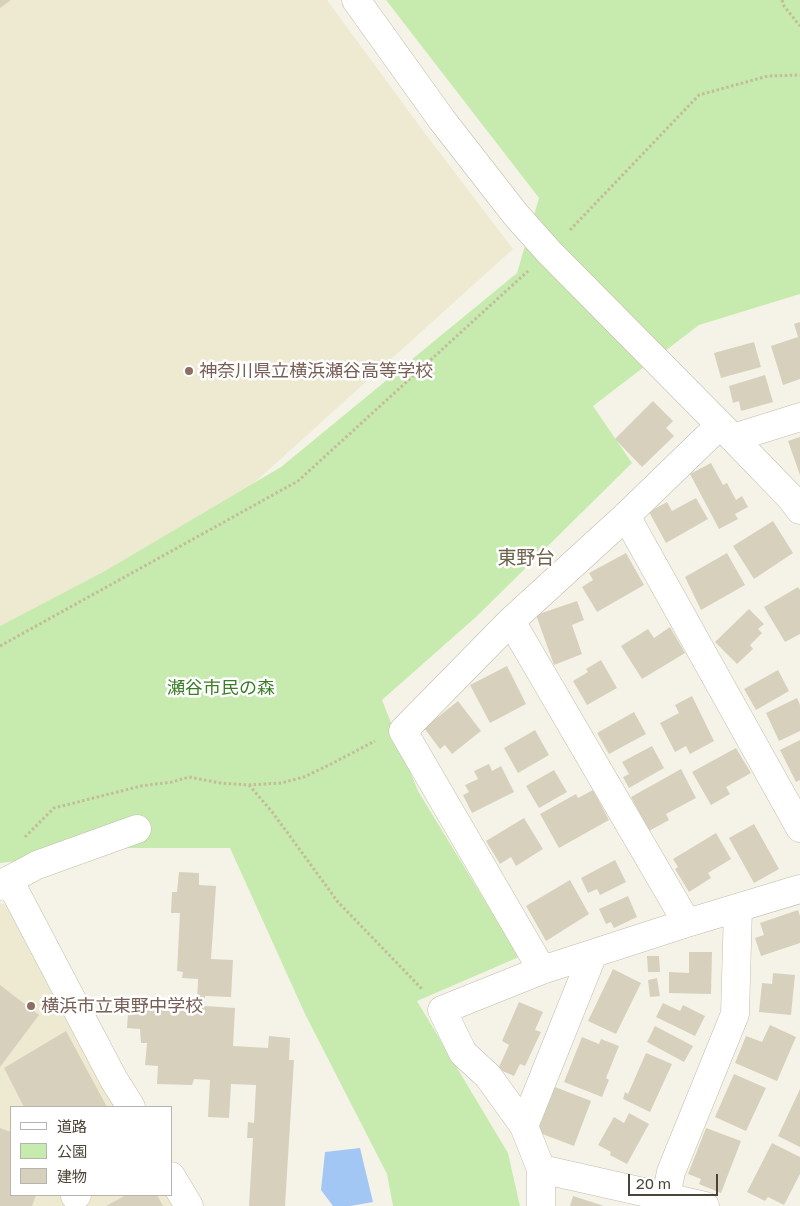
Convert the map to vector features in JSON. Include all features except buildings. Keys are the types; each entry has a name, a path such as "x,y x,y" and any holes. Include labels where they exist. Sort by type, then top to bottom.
{"street":[{"path":"356,0 442,120 516,215 549,252 726,431 791,498 800,510"},
{"path":"542,970 403,731 511,621 626,516 726,431 800,417"},
{"path":"626,516 800,828"},
{"path":"511,621 687,923"},
{"path":"129,1106 4,883 37,865 137,829"},
{"path":"541,1206 540,1169 524,1126 488,1076 463,1053 442,1010 542,970 800,889"},
{"path":"665,1201 671,1172 735,1014 738,908"},
{"path":"524,1126 593,954"},
{"path":"540,1169 665,1201 705,1206"},
{"path":"172,1178 189,1206"}],"path":[{"path":"782,0 784,6 800,26"},
{"path":"0,646 298,481 549,252 699,95 768,76 800,76"},
{"path":"24,838 54,808 140,786 172,782 189,777 220,783 249,785 281,783 304,777 370,742 403,731"},
{"path":"249,785 273,813 338,902 442,1010"}],"shaded area":[{"name":"神奈川県立横浜瀬谷高等学校","path":"0,0 327,0 513,249 243,493 0,632"},
{"name":"横浜市立東野中学校","path":"0,903 7,905 117,1106 10,1106 10,1196 167,1196 172,1206 0,1206"}],"green space":[{"name":"瀬谷市民の森","path":"386,0 800,0 800,294 699,325 593,406 632,463 476,617 382,700 418,791 519,957 417,1001 508,1153 520,1206 393,1206 387,1174 305,1014 230,848 129,848 0,863 0,626 105,571 281,467 517,273 539,198"}],"water":[{"path":"360,1148 373,1202 350,1206 333,1206 321,1190 325,1152"}],"place":[{"name":"神奈川県立横浜瀬谷高等学校","path":"189,371"},
{"name":"横浜市立東野中学校","path":"31,1006"}],"district":[{"name":"東野台","path":"526,558"}]}
